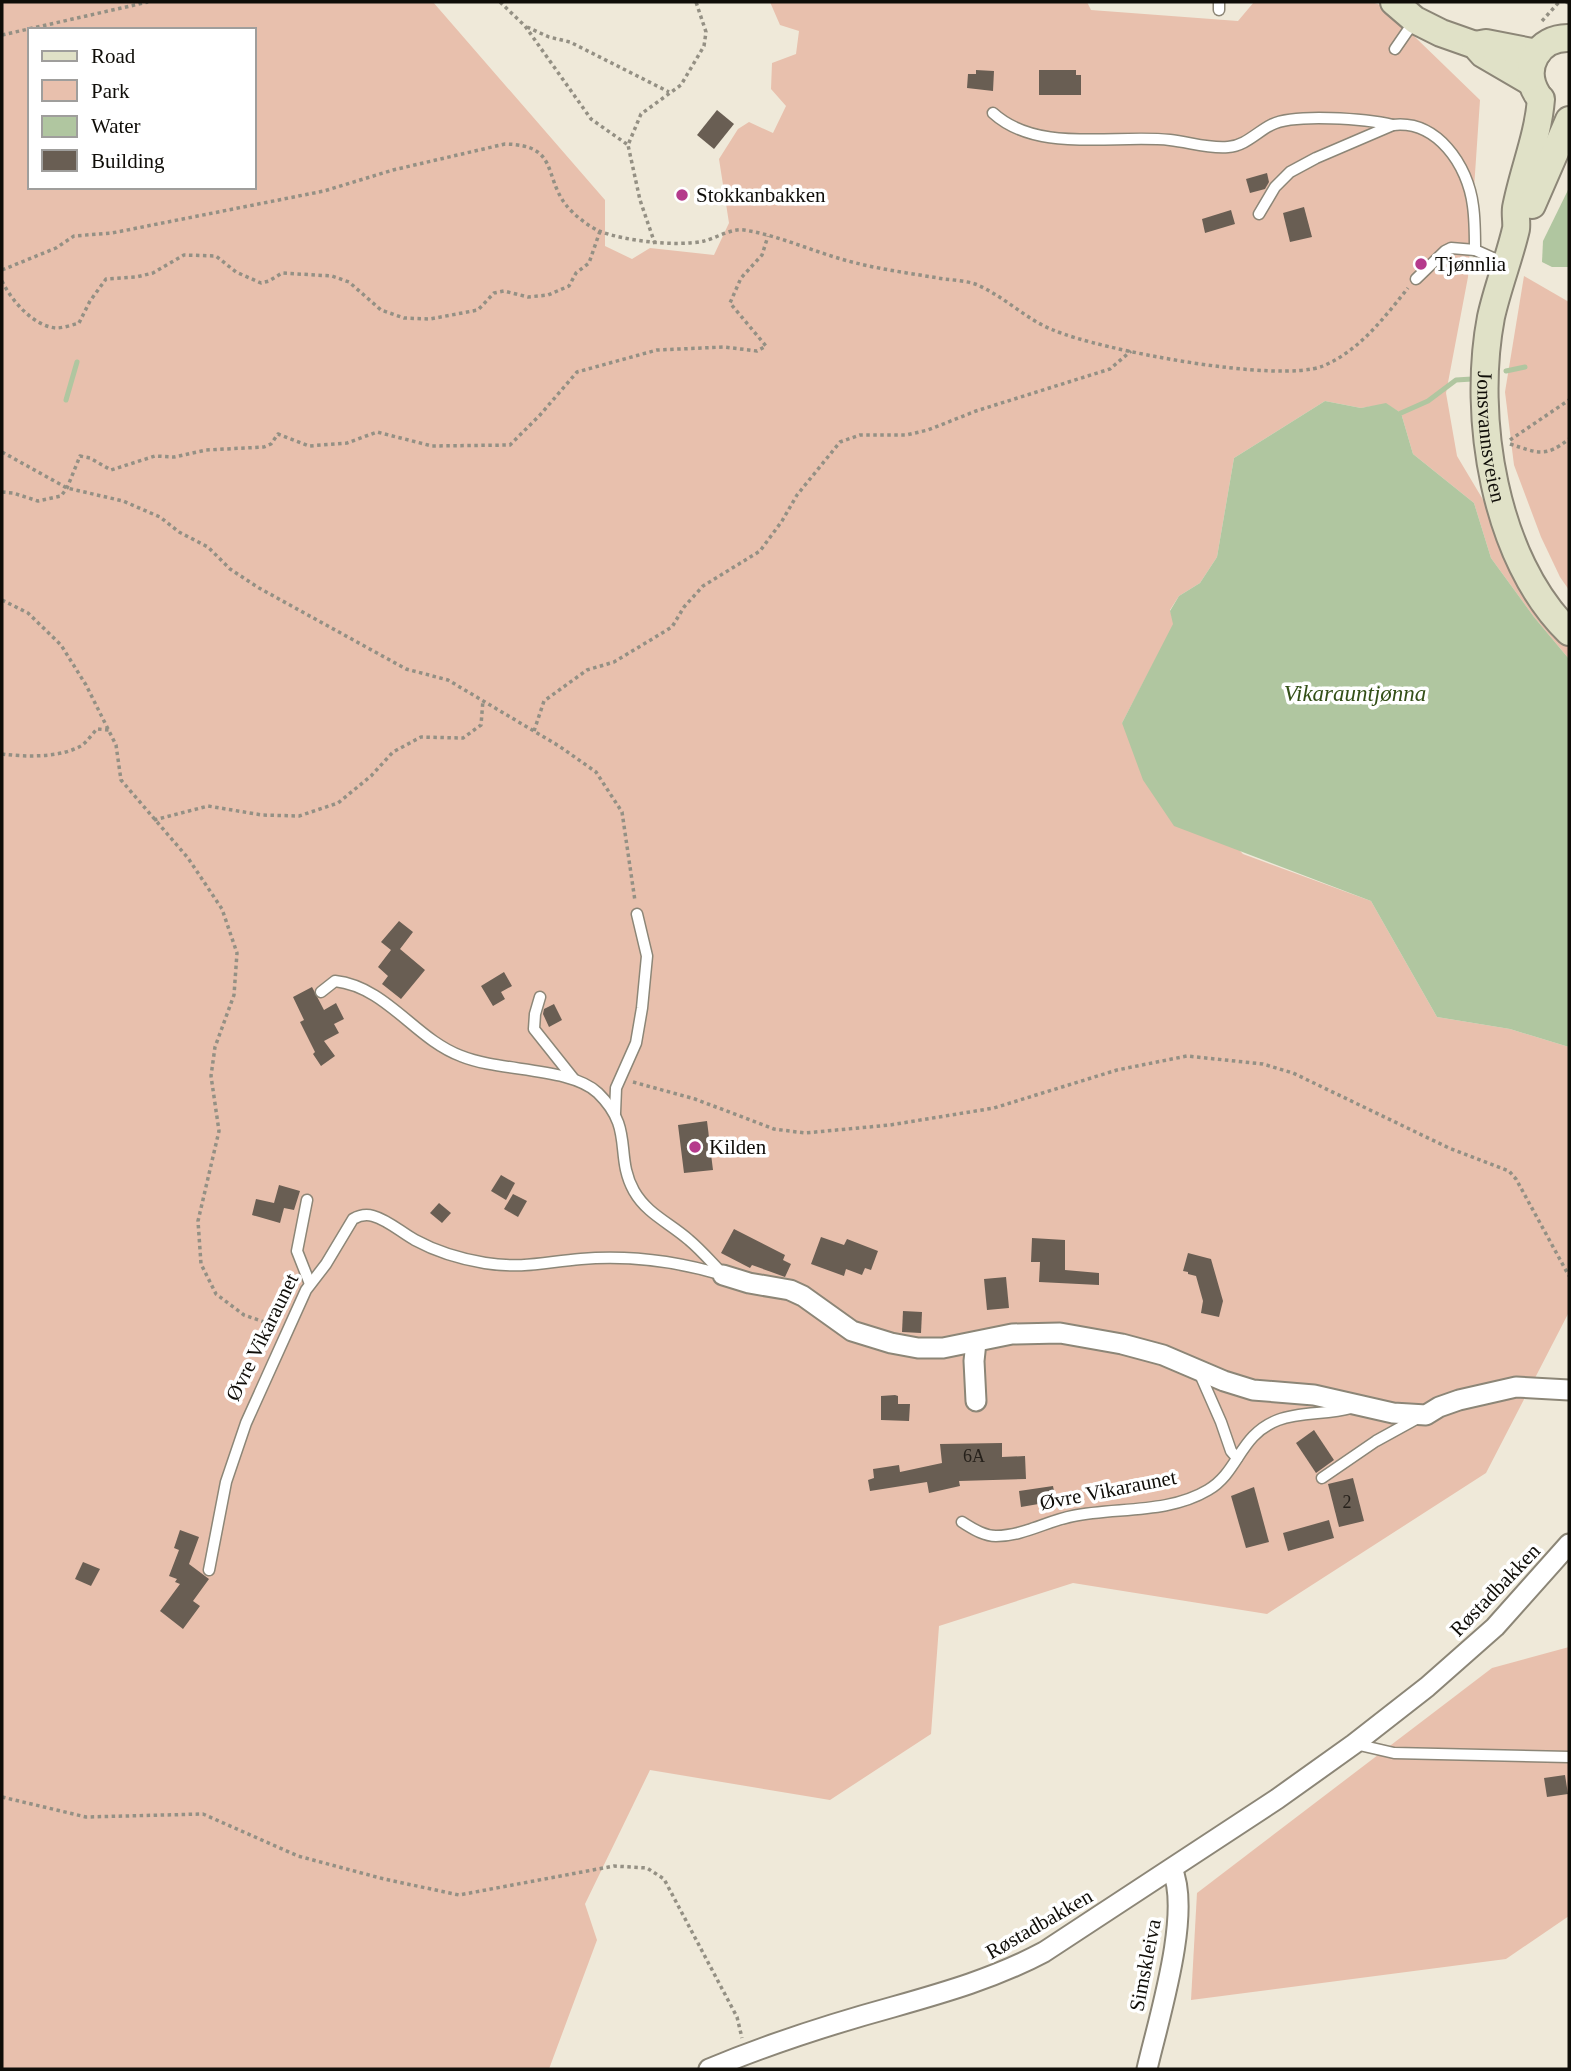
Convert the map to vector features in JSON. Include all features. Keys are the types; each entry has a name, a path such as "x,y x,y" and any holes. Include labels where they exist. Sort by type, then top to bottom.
{"main road":[{"path":"1394,2 1415,20 1475,45 1483,54 1536,91 1550,105 1569,109"},
{"path":"1475,45 1553,44 1569,17"},
{"name":"Jonsvannsveien","path":"1553,44 1530,72 1536,91 1539,125 1516,210 1517,226 1504,263 1491,320 1485,405 1489,455 1498,502 1516,549 1542,597 1569,632"},
{"name":"Jonsvannsveien","path":"1517,226 1528,214 1569,120"}],"street":[{"name":"Øvre Vikaraunet","path":"723,1275 749,1283 790,1290 852,1331 891,1343 918,1348 943,1348 1012,1334 1060,1333 1122,1344 1163,1355 1253,1390 1314,1395 1393,1413 1426,1415 1459,1400 1516,1387 1569,1390"},
{"path":"976,1342 976,1401"},
{"name":"Røstadbakken","path":"709,2069 746,2054 893,2007 964,1988 1044,1952 1172,1869 1354,1744 1470,1650 1519,1602 1569,1544"},
{"name":"Simskleiva","path":"1147,2069 1168,1983 1178,1918 1179,1899 1172,1869"}],"lane":[{"path":"1395,49 1415,20"},
{"path":"993,113 1009,125 1044,137 1169,140 1215,147 1238,145 1282,120 1333,119 1418,126 1432,133 1449,150 1461,168 1472,197 1475,250"},
{"path":"1259,215 1275,187 1290,172 1393,125"},
{"path":"1416,279 1451,248 1475,250 1504,263"},
{"path":"615,1113 619,1079 633,1054 642,1008 647,956 637,914"},
{"path":"321,992 335,981 347,982 391,1005 441,1048 491,1066 573,1079 598,1093 615,1113 621,1129 628,1176 640,1200 663,1222 688,1238 723,1275"},
{"path":"540,997 534,1029 573,1079"},
{"path":"307,1200 297,1251 310,1283"},
{"name":"Øvre Vikaraunet","path":"209,1570 226,1482 246,1423 310,1283 326,1264 353,1219 360,1215 376,1217 415,1240 450,1256 486,1263 526,1267 578,1259 622,1257 673,1263 723,1275"},
{"path":"1198,1369 1231,1451 1237,1458"},
{"name":"Øvre Vikaraunet","path":"962,1522 992,1536 1009,1535 1071,1516 1177,1502 1199,1495 1218,1483 1246,1442 1277,1420 1358,1406"},
{"name":"Øvre Vikaraunet","path":"1322,1478 1397,1429 1426,1415"},
{"path":"1354,1744 1394,1753 1569,1757"}],"path":[{"path":"33,28 148,2"},
{"path":"500,2 525,26 591,119 628,145"},
{"path":"655,244 640,201 628,145 641,114 681,85 704,46 706,32 696,2"},
{"path":"525,26 570,43 670,93"},
{"path":"2,35 28,29"},
{"path":"2,270 56,248 74,236 112,233 324,191 393,170 505,144 519,144 538,152 547,162 565,204 600,231 655,244 701,242 741,229 855,263 975,284 1050,329 1080,340 1231,368 1283,372 1322,366 1356,346 1383,319 1416,279"},
{"path":"2,281 8,294 19,306 37,320 56,328 79,323 90,301 106,279 153,273 184,255 216,256 236,272 261,283 282,273 332,276 349,282 381,310 404,318 430,319 478,310 495,293 504,291 528,298 548,295 569,286 576,273 589,263 600,231"},
{"path":"2,492 38,501 61,496 67,488 79,456 90,458 111,470 155,456 174,457 206,450 264,447 271,444 278,434 309,446 347,443 377,432 432,446 510,445 577,372 657,350 724,347 757,351 766,346 730,303 741,278 762,255 768,236"},
{"path":"534,730 544,701 587,670 614,662 672,627 684,607 703,586 760,551 797,495 840,442 860,435 906,435 928,430 976,411 1110,369 1131,351"},
{"path":"1505,443 1569,400"},
{"path":"1504,432 1507,454"},
{"path":"1505,443 1540,453 1553,451 1569,439"},
{"path":"2,452 67,488 123,501 160,517 179,532 208,547 230,569 258,588 406,668 448,680 534,730 596,772 622,811 637,914"},
{"path":"2,600 28,613 61,645 86,685 116,745 121,780 188,858 222,909 237,953 234,995 215,1047 211,1076 219,1132 198,1221 201,1264 216,1294 244,1315 288,1330"},
{"path":"153,820 208,806 261,815 299,816 338,803 371,776 393,752 421,737 463,738 481,725 483,700"},
{"path":"2,754 17,756 58,753 83,745 97,729 109,730"},
{"path":"619,1079 695,1099 774,1129 805,1133 890,1125 994,1108 1117,1070 1187,1056 1262,1064 1293,1073 1450,1148 1509,1171 1516,1179 1569,1276"},
{"path":"2,1797 86,1818 203,1814 298,1856 384,1879 459,1895 614,1866 647,1868 664,1879 737,2017 746,2054"}],"green space":[{"path":"2,2 433,2 605,200 605,246 632,259 650,248 714,255 729,223 719,159 738,129 749,122 773,133 786,106 771,89 772,63 796,54 799,31 780,25 770,2 1087,2 1091,10 1238,21 1254,2 1372,2 1383,6 1480,100 1468,277 1446,393 1457,456 1569,644 1569,659 1491,558 1474,503 1413,454 1401,413 1386,404 1361,408 1325,401 1234,458 1217,557 1200,583 1179,596 1170,610 1174,624 1122,723 1243,854 1371,901 1437,1017 1510,1029 1569,1047 1569,1312 1486,1473 1267,1614 1073,1583 939,1626 931,1734 830,1800 650,1770 585,1904 597,1940 549,2069 2,2069"},
{"path":"1524,276 1569,302 1569,590 1541,537 1514,465 1505,392"},
{"path":"1569,1647 1569,1916 1506,1959 1191,2000 1197,1893 1492,1668"}],"water":[{"path":"1569,188 1569,267 1552,267 1542,262 1543,241"},
{"name":"Vikarauntjønna","path":"1325,401 1361,408 1386,403 1401,413 1413,454 1474,503 1491,558 1569,659 1569,1047 1510,1029 1437,1017 1371,901 1174,826 1143,780 1122,723 1173,624 1170,611 1179,596 1200,583 1217,557 1234,458"}],"building":[{"path":"976,70 994,71 993,91 967,88 968,74 976,74"},
{"path":"1039,70 1076,70 1076,75 1081,75 1081,95 1039,95"},
{"path":"717,110 734,124 714,149 697,135"},
{"path":"1267,173 1269,182 1265,189 1250,193 1246,179"},
{"path":"1304,207 1312,237 1290,242 1283,213"},
{"path":"1231,210 1235,224 1205,233 1202,219"},
{"path":"399,921 413,932 400,949 425,970 401,999 382,984 388,976 378,967 391,950 381,942"},
{"path":"504,972 512,986 501,992 505,999 493,1006 481,986"},
{"path":"312,987 324,1010 336,1003 344,1019 334,1024 339,1033 324,1041 335,1056 321,1066 300,1022 304,1020 293,997"},
{"path":"554,1004 562,1020 549,1027 543,1014 544,1009"},
{"name":"Kilden","path":"707,1121 713,1170 684,1173 678,1125"},
{"path":"501,1175 515,1183 506,1200 491,1191"},
{"path":"279,1185 300,1191 294,1210 284,1208 280,1223 252,1215 256,1199 274,1203"},
{"path":"513,1194 527,1201 518,1217 504,1209"},
{"path":"439,1203 451,1213 442,1223 430,1213"},
{"path":"734,1229 785,1255 783,1260 791,1264 785,1277 752,1265 750,1268 721,1253"},
{"path":"821,1237 844,1245 847,1239 878,1251 871,1270 865,1268 862,1275 846,1269 844,1276 811,1264"},
{"path":"1032,1238 1065,1240 1065,1270 1099,1273 1099,1285 1039,1282 1040,1262 1031,1262"},
{"path":"1188,1253 1211,1259 1223,1301 1219,1317 1201,1313 1203,1301 1196,1276 1183,1271"},
{"path":"1006,1277 1009,1308 987,1310 984,1279"},
{"path":"903,1311 922,1312 921,1333 902,1332"},
{"path":"895,1395 898,1396 898,1404 910,1404 909,1421 881,1420 881,1396"},
{"path":"1314,1430 1334,1460 1316,1473 1296,1443"},
{"path":"1002,1443 1002,1457 1025,1456 1026,1479 959,1481 960,1486 929,1493 927,1482 870,1491 868,1480 874,1478 873,1469 899,1465 900,1472 942,1463 940,1444"},
{"path":"1353,1478 1364,1521 1339,1527 1328,1484"},
{"path":"1053,1486 1056,1501 1021,1507 1019,1491"},
{"path":"1254,1487 1269,1542 1246,1548 1231,1496"},
{"path":"1329,1520 1334,1538 1288,1551 1283,1533"},
{"path":"180,1530 199,1537 189,1564 209,1579 193,1601 200,1606 183,1629 160,1611 180,1584 175,1582 177,1579 169,1576 179,1550 174,1548"},
{"path":"83,1562 100,1569 91,1586 75,1579"},
{"path":"1565,1775 1568,1794 1547,1797 1544,1778"}],"waterway":[{"path":"66,400 77,362"},
{"path":"1506,371 1525,367"},
{"path":"1401,413 1428,401 1456,380 1472,379"}],"place":[{"name":"Stokkanbakken","path":"682,195"},
{"name":"Tjønnlia","path":"1421,264"},
{"name":"Kilden","path":"695,1147"}]}
